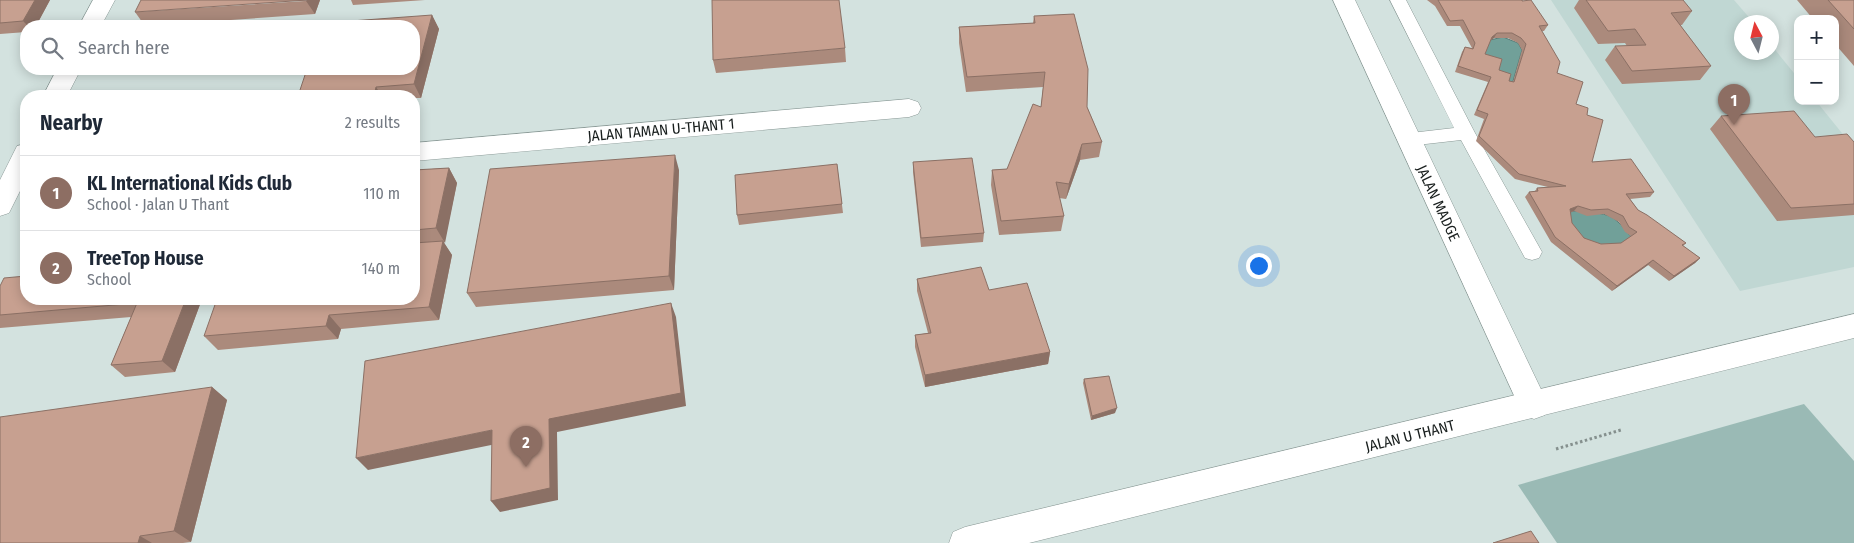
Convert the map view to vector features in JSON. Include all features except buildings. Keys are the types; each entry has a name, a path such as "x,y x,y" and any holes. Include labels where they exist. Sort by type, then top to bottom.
{"street":[{"path":"93,20 104,0"},
{"name":"JALAN MADGE","path":"1344,0 1534,406"},
{"path":"58,90 66,75"},
{"name":"JALAN TAMAN U-THANT 1","path":"420,151 909,108"},
{"path":"11,194 20,169"},
{"name":"JALAN U THANT","path":"965,543 1534,406 1854,326"}],"lane":[{"path":"1398,0 1466,133 1532,252"},
{"path":"1408,139 1466,133"}],"path":[{"path":"1556,448 1621,430"}],"shaded area":[{"path":"1551,0 1734,0 1747,15 1734,15 1734,60 1779,60 1779,55 1794,73 1794,105 1819,105 1854,148 1854,267 1740,291"},
{"path":"1503,37 1518,43 1522,50 1511,88 1482,59 1490,40"},
{"path":"1574,211 1598,213 1614,218 1632,237 1616,248 1580,243 1567,213"},
{"path":"1804,404 1854,461 1854,543 1557,543 1518,485"}],"place":[{"name":"KL International Kids Club","path":"1734,125"},
{"name":"TreeTop House","path":"526,467"}]}
